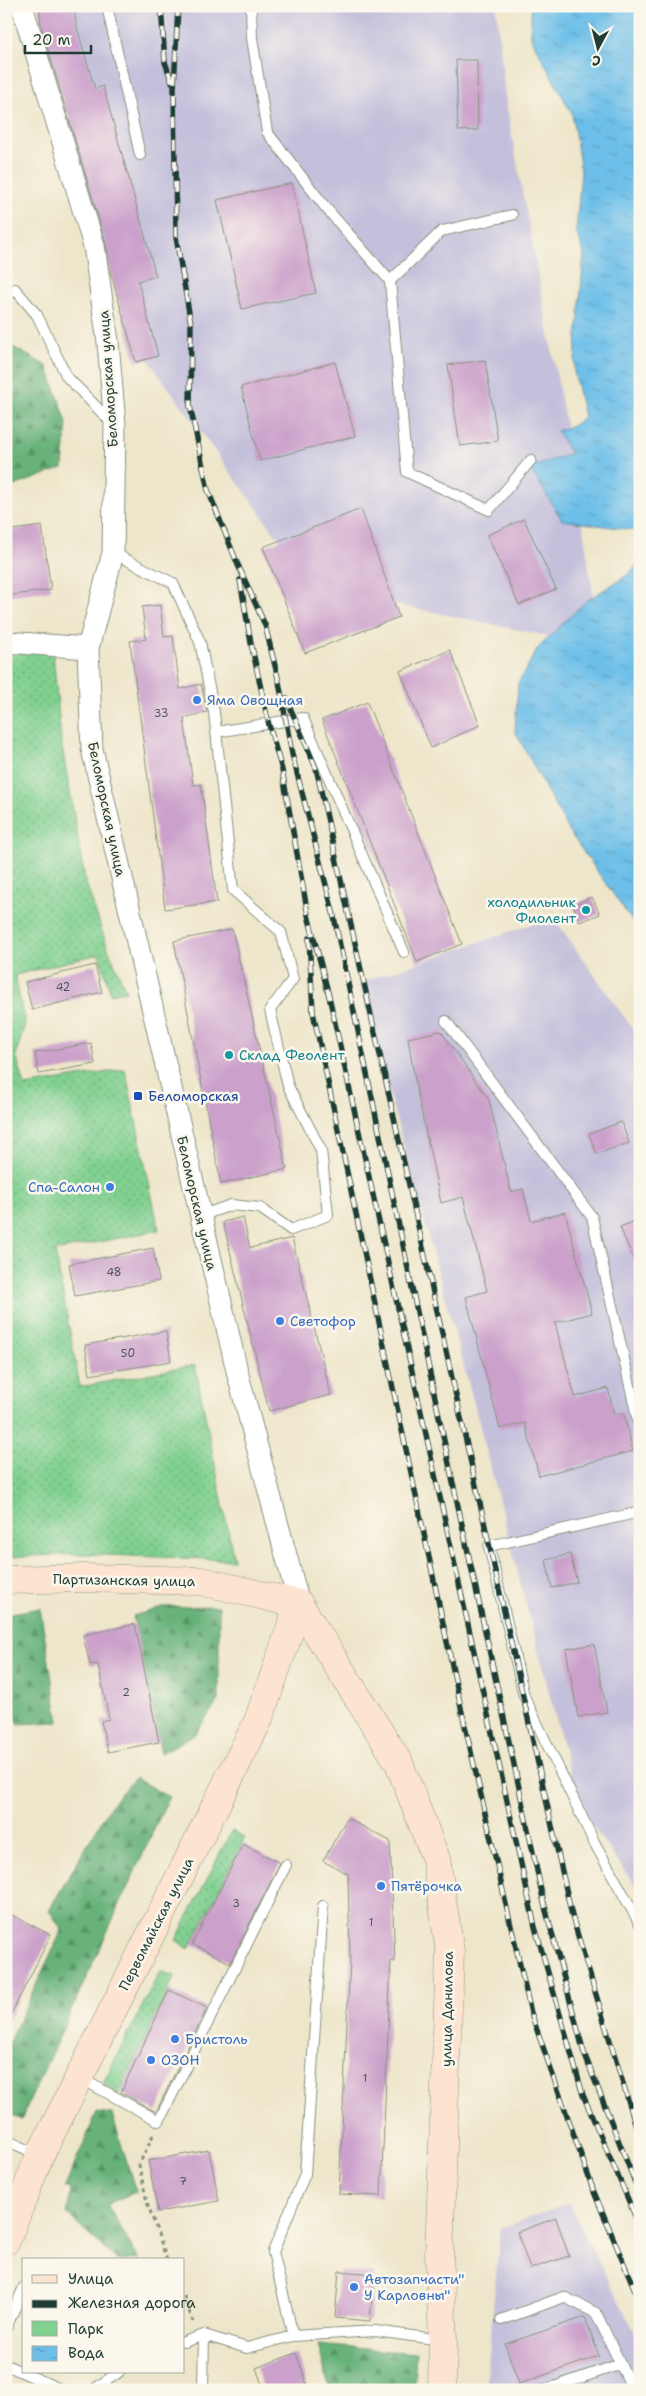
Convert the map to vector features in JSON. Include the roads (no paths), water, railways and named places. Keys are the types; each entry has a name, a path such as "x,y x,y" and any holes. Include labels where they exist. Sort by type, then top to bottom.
{"main road":[{"name":"Партизанская улица","path":"6,1580 84,1578 201,1581 299,1604"},
{"name":"Первомайская улица","path":"6,2241 40,2156 258,1722 299,1604"},
{"name":"улица Данилова","path":"299,1604 398,1763 436,1859 450,1952 439,2255 443,2340 442,2390"}],"street":[{"name":"Беломорская улица","path":"22,6 94,246 108,342 115,426 113,552 88,648 92,749 238,1376 299,1604"},
{"path":"6,642 88,648"}],"lane":[{"path":"107,6 140,155"},
{"path":"251,6 252,38 267,132 326,208 390,281 407,472 489,510 532,460"},
{"path":"390,281 442,231 512,215"},
{"path":"6,297 15,289 37,315 67,377 115,426"},
{"path":"113,552 172,584 200,642 216,732 233,890 281,932 293,979 270,1010 288,1086 321,1150 328,1215 291,1230 260,1208 231,1205 200,1216"},
{"path":"216,732 303,718 404,952"},
{"path":"446,1021 592,1217 640,1430"},
{"path":"640,1512 489,1546 524,1696 594,1842 640,1924"},
{"path":"79,2078 159,2121 286,1865"},
{"path":"293,2336 273,2252 305,2174 323,1906"},
{"path":"6,2140 40,2156"},
{"path":"6,2328 22,2292"},
{"path":"501,2320 564,2297 596,2314 633,2390"},
{"path":"185,2342 201,2336 247,2348 293,2336 376,2331 443,2340"},
{"path":"201,2336 203,2390"},
{"path":"545,2390 621,2364"},
{"path":"6,2365 22,2372"},
{"path":"26,2374 62,2390"},
{"path":"93,2390 116,2374"}],"water":[{"path":"531,6 640,6 640,531 562,520 530,468 571,453 557,431 572,426 584,417 574,372 584,253 576,231 581,172 572,114 531,38"},
{"path":"640,561 640,932 568,830 515,731 518,683 538,648 586,601 629,574"}],"railway":[{"path":"161,6 165,62 172,82"},
{"path":"178,6 174,88 176,237 191,324 190,406 208,490 238,565 265,625 279,682 292,754 333,912 453,1483 544,1903 584,2053 640,2195"},
{"path":"240,580 251,643 269,725 282,770 308,915 329,996 535,1927 583,2095 640,2227"},
{"path":"286,698 316,768 572,1916 640,2139"},
{"path":"309,938 313,1012 463,1717 531,2013 594,2192 640,2302"}],"place":[{"name":"Яма Овощная","path":"197,700"},
{"name":"холодильник Фиолент","path":"586,910"},
{"name":"Склад Феолент","path":"229,1055"},
{"name":"Беломорская","path":"138,1096"},
{"name":"Спа-Салон","path":"110,1187"},
{"name":"Светофор","path":"280,1321"},
{"name":"Пятёрочка","path":"381,1886"},
{"name":"Бристоль","path":"175,2039"},
{"name":"ОЗОН","path":"151,2060"},
{"name":"Автозапчасти\" У Карловны\"","path":"354,2287"}]}
